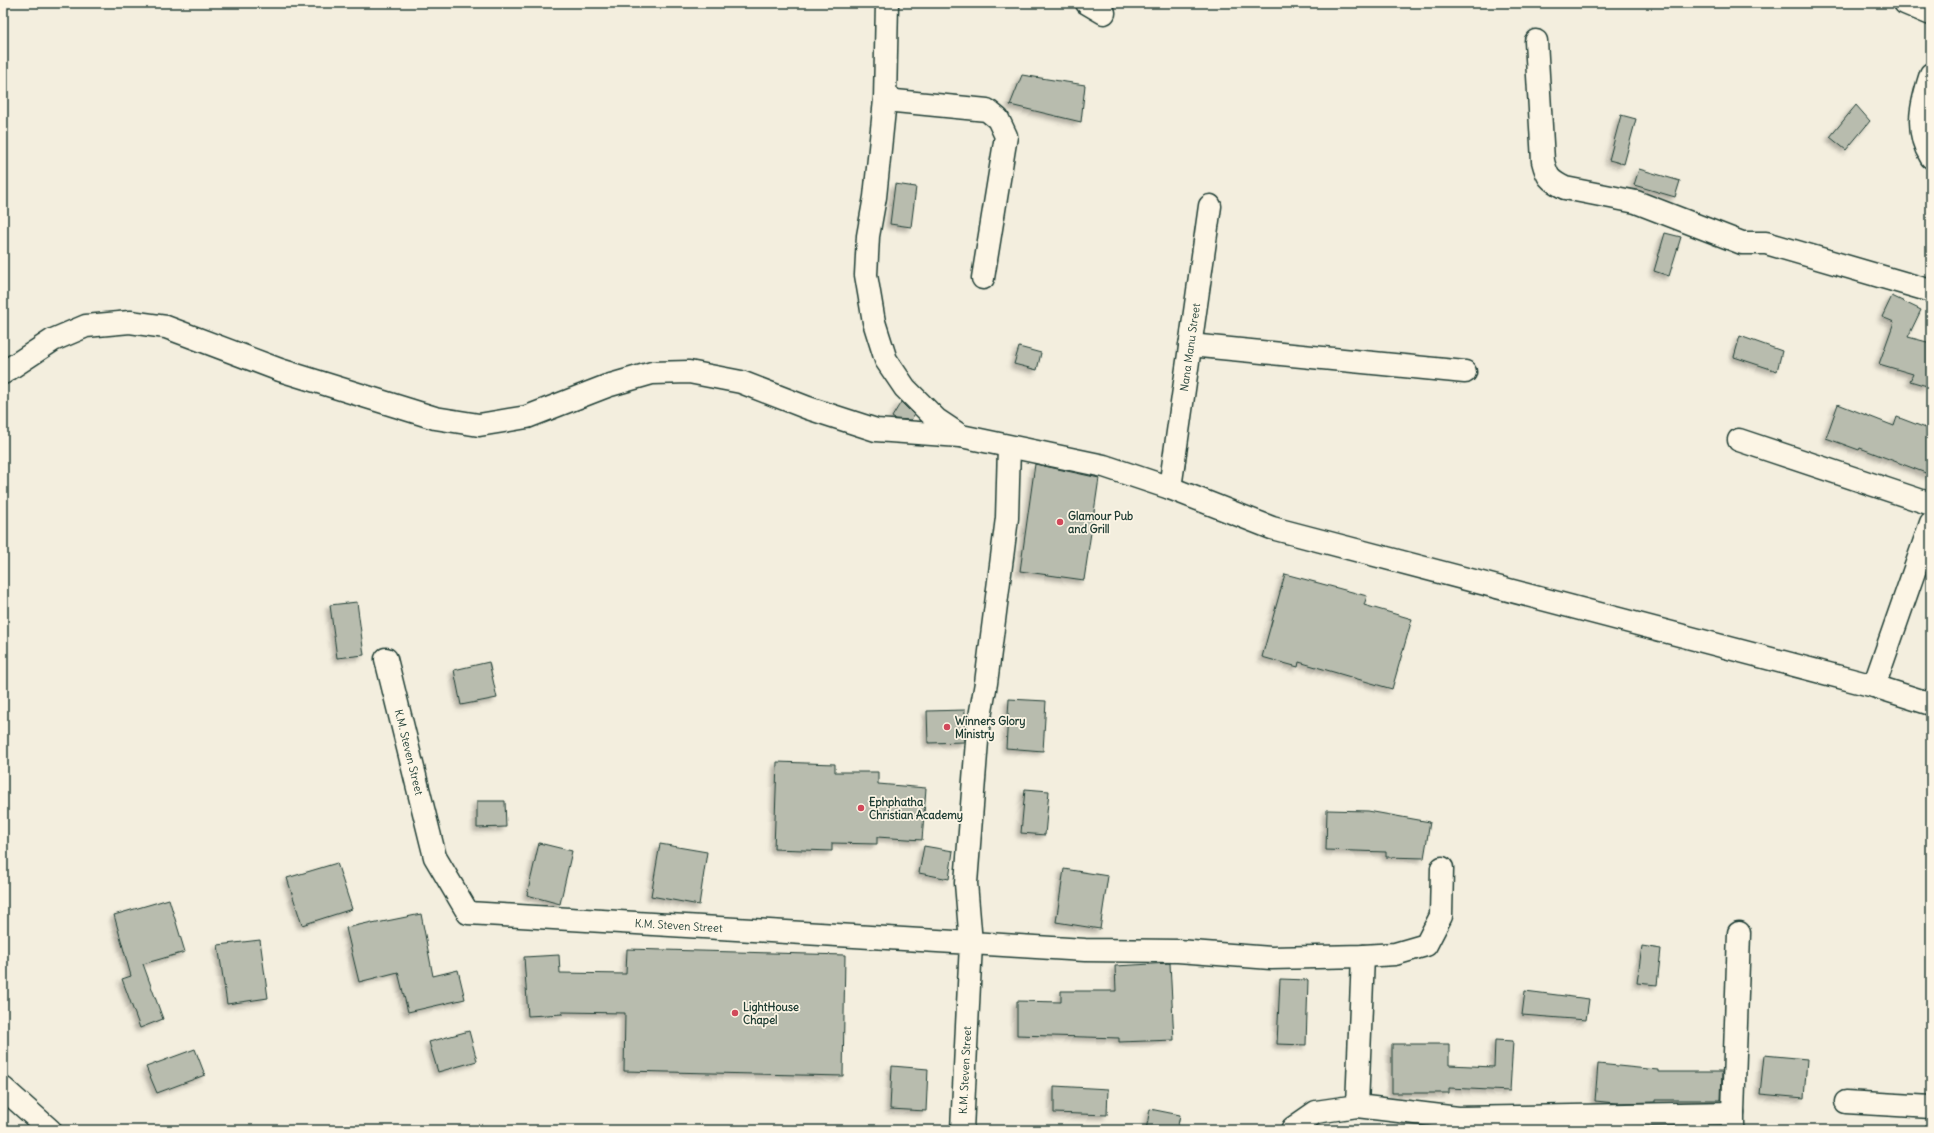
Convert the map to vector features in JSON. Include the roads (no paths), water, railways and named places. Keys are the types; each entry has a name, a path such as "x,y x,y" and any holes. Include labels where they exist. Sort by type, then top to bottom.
{"street":[{"path":"887,3 885,100 875,197 868,236 866,275 874,322 886,360 905,388 937,420 961,436"},
{"path":"1905,3 1931,14"},
{"path":"1536,41 1543,161 1550,179 1555,183 1564,188 1636,202 1742,243 1766,243 1931,291"},
{"path":"1931,74 1921,106 1925,147 1931,157"},
{"path":"885,100 987,110 998,119 1006,136 983,278"},
{"name":"Nana Manu Street","path":"1170,488 1210,206"},
{"path":"3,373 53,340 86,326 130,322 166,327 280,370 435,418 480,425 527,417 607,386 652,373 689,372 741,382 808,408 876,430 961,436 1104,466 1170,488 1272,528 1874,686 1931,704"},
{"path":"1190,345 1465,372"},
{"path":"1739,440 1931,504"},
{"path":"1009,447 1007,518 986,683 978,728 966,883 971,943 1085,950 1178,951 1271,958 1395,954 1426,945 1441,916 1442,868"},
{"path":"1874,686 1931,523"},
{"name":"K.M. Steven Street","path":"386,658 435,857 468,913 971,943 962,1130"},
{"path":"1292,1130 1316,1112 1357,1106 1458,1118 1733,1122 1739,933"},
{"path":"1357,1106 1362,956"},
{"path":"3,1088 50,1130"},
{"path":"1846,1102 1931,1107"}],"place":[{"name":"Glamour Pub and Grill","path":"1060,522"},
{"name":"Winners Glory Ministry","path":"947,727"},
{"name":"Ephphatha Christian Academy","path":"861,808"},
{"name":"LightHouse Chapel","path":"735,1013"}]}
